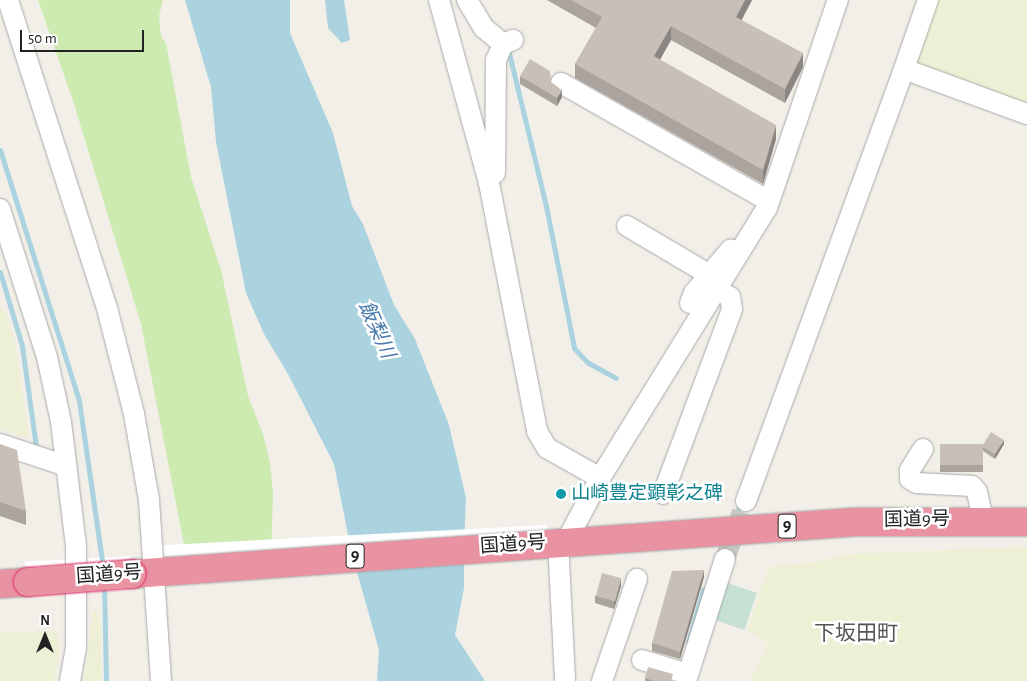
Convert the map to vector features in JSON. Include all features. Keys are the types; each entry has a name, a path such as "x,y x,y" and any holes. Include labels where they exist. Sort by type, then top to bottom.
{"highway":[{"name":"国道9号","path":"0,584 558,541 855,522 983,520 1027,522"}],"street":[{"path":"8,0 108,312 134,414 144,461 149,572 161,681"},
{"path":"439,0 489,183 537,431 547,448 600,478"},
{"path":"467,0 484,28 508,42 495,73 496,168 489,183"},
{"path":"565,681 558,541 600,478 714,282 758,222 769,201 838,0"},
{"path":"746,501 928,0"},
{"path":"904,69 1027,114"},
{"path":"561,83 769,201"},
{"path":"0,209 52,379 66,466 76,546 78,592 76,647 70,681"},
{"path":"627,226 714,282 730,297 732,309 663,494"},
{"path":"690,303 714,282"},
{"path":"0,444 66,466"},
{"path":"923,449 910,470 910,479 917,483 972,486 977,492 983,520"},
{"path":"642,660 684,675 724,559"},
{"path":"602,681 637,579"}],"green space":[{"path":"38,0 163,0 159,16 161,37 166,43 191,177 221,270 248,396 263,434 270,463 273,492 271,559 188,565 141,324 74,104"},
{"path":"934,0 1027,0 1027,105 917,66 914,60"},
{"path":"0,308 7,315 15,342 29,437 26,438 0,429"},
{"path":"1027,547 1027,681 750,681 767,646 766,642 747,631 768,569 773,566 816,562 847,554"},
{"path":"722,581 757,593 744,630 709,618"},
{"path":"93,610 98,613 101,624 101,681 84,681"},
{"path":"56,631 60,651 54,681 0,681 0,632"}],"water":[{"name":"飯梨川","path":"185,0 290,0 290,33 333,133 352,206 363,224 394,305 415,339 449,425 466,498 464,546 352,555 334,464 288,374 264,334 246,293 216,142 211,87"},
{"path":"325,0 344,0 350,40 342,43 328,28"},
{"path":"464,551 464,588 455,635 485,681 377,681 379,650 353,558"}],"pier":[{"path":"547,525 549,558 164,578 163,545"},
{"path":"131,556 133,590 27,596 25,562"}],"building":[{"path":"571,0 745,0 736,17 803,53 785,89 671,26 654,56 776,125 763,170 575,64 602,17"},
{"path":"530,59 550,71 551,82 562,90 557,98 520,76"},
{"path":"991,432 1004,440 995,454 982,446"},
{"path":"0,444 17,450 26,511 0,502"},
{"path":"940,444 983,444 983,465 940,465"},
{"path":"704,570 680,652 652,643 672,571"},
{"path":"602,573 621,578 615,601 596,596"},
{"path":"648,667 673,674 671,681 654,681 645,678"}],"waterway":[{"path":"509,53 546,206 574,348 587,362 616,378"},
{"path":"0,150 79,401 103,568"},
{"path":"0,272 22,346 36,447"},
{"path":"733,522 741,502"},
{"path":"104,584 106,681"},
{"path":"688,642 703,590 709,585"}],"tunnel":[{"path":"725,559 746,501"}],"place":[{"name":"山崎豊定顕彰之碑","path":"561,494"}],"district":[{"name":"下坂田町","path":"856,634"}]}
